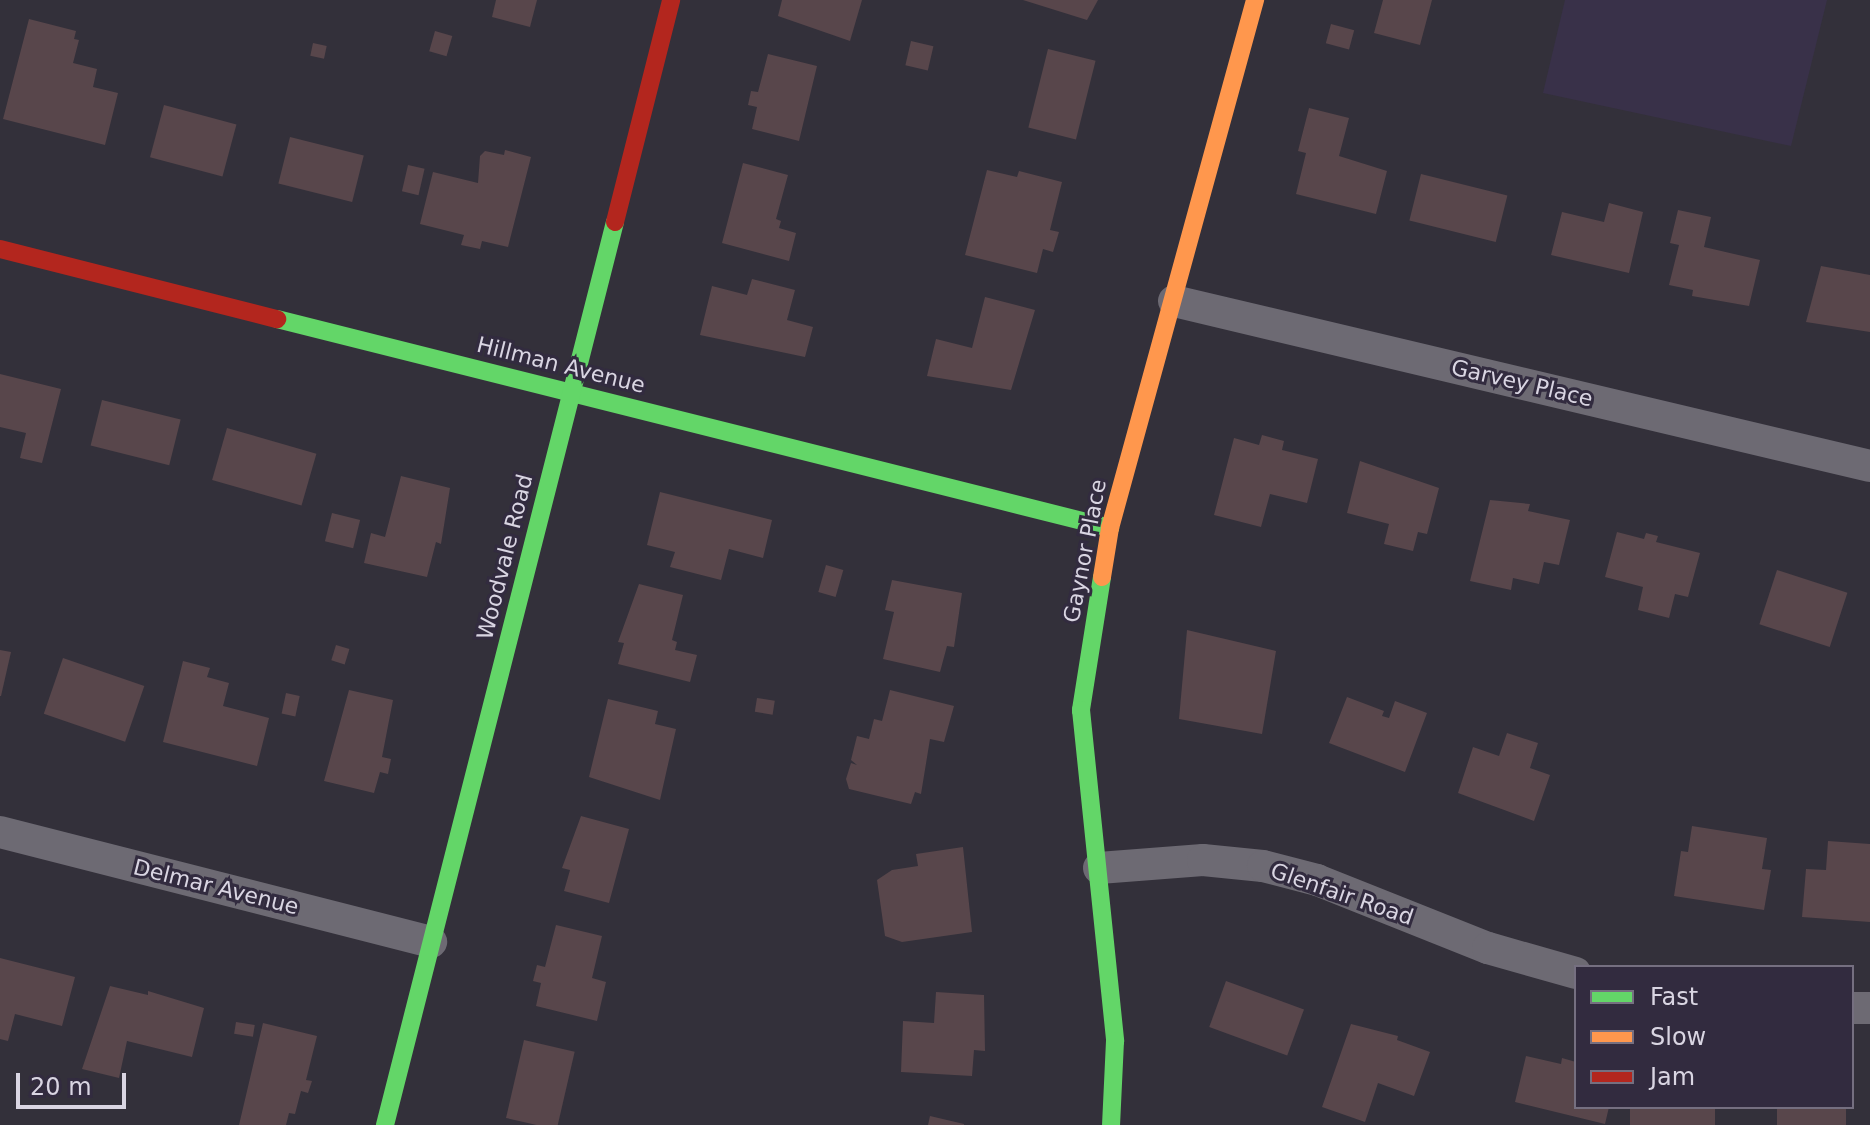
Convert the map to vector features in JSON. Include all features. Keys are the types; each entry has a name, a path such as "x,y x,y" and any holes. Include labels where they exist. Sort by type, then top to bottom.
{"street":[{"name":"Woodvale Road","path":"385,1125 671,0"},
{"name":"Gaynor Place","path":"1111,1125 1115,1041 1099,868 1086,793 1081,710 1110,528 1255,0"},
{"name":"Hillman Avenue","path":"0,249 1110,528"},
{"name":"Garvey Place","path":"1174,301 1870,466"},
{"name":"Delmar Avenue","path":"0,832 431,942"},
{"name":"Glenfair Road","path":"1099,868 1203,860 1263,866 1317,880 1488,948 1574,972"}],"shaded area":[{"path":"1565,0 1827,0 1791,146 1543,93"}],"building":[{"path":"496,0 537,0 530,27 492,17"},
{"path":"782,0 862,0 850,41 778,16"},
{"path":"1023,0 1098,0 1087,20"},
{"path":"1383,0 1432,0 1420,45 1374,33"},
{"path":"29,19 76,31 74,39 79,40 73,63 97,69 93,87 118,93 105,145 3,119"},
{"path":"1331,24 1354,30 1349,50 1326,43"},
{"path":"435,31 452,36 447,56 429,51"},
{"path":"911,41 933,46 928,71 905,65"},
{"path":"313,43 327,46 324,59 310,56"},
{"path":"1048,49 1096,61 1076,139 1028,128"},
{"path":"768,54 817,66 799,141 752,129 757,107 748,105 751,91 758,92"},
{"path":"164,105 236,124 222,177 150,157"},
{"path":"1309,108 1349,118 1339,156 1387,171 1376,214 1296,194 1306,153 1298,151"},
{"path":"290,137 364,155 352,202 278,184"},
{"path":"505,150 531,157 508,247 482,241 480,249 461,245 464,235 420,224 433,172 478,183 480,156 485,151 504,155"},
{"path":"743,163 788,175 776,219 781,221 779,228 796,233 789,261 722,243"},
{"path":"408,165 425,169 418,195 402,191"},
{"path":"987,170 1017,177 1019,171 1062,182 1050,230 1059,232 1053,252 1043,249 1037,273 965,255"},
{"path":"1421,174 1507,196 1496,242 1409,221"},
{"path":"1609,203 1643,212 1629,273 1551,255 1562,212 1604,222"},
{"path":"1678,210 1711,217 1704,247 1760,260 1749,306 1692,296 1693,290 1669,285 1679,245 1670,243"},
{"path":"1821,266 1870,275 1870,332 1806,322"},
{"path":"752,279 795,290 787,320 813,327 805,357 700,335 712,286 747,295"},
{"path":"985,297 1035,310 1011,390 927,376 936,339 972,348"},
{"path":"0,374 61,389 42,463 20,458 26,433 0,427"},
{"path":"102,400 181,420 169,465 91,446"},
{"path":"227,428 316,454 302,506 212,480"},
{"path":"1262,435 1284,441 1282,450 1318,459 1307,503 1270,494 1261,527 1214,515 1234,438 1259,445"},
{"path":"1360,461 1439,488 1427,534 1418,532 1413,551 1384,544 1389,524 1347,513"},
{"path":"401,476 450,488 441,544 436,542 427,577 364,563 371,533 385,537"},
{"path":"660,492 772,520 763,558 729,549 721,580 670,567 675,552 647,545"},
{"path":"1490,500 1530,504 1528,511 1570,520 1559,565 1544,562 1539,584 1513,578 1511,590 1470,581"},
{"path":"332,513 360,520 353,548 325,541"},
{"path":"1617,532 1644,539 1646,533 1658,536 1656,542 1700,553 1688,597 1675,594 1669,618 1638,610 1643,587 1605,577"},
{"path":"826,565 843,570 836,597 818,592"},
{"path":"1777,570 1847,593 1830,647 1759,624"},
{"path":"892,580 962,593 954,647 947,646 940,672 883,659 894,612 885,610"},
{"path":"639,584 683,595 672,640 677,642 675,650 697,655 690,682 618,664 624,643 618,642"},
{"path":"1187,630 1276,651 1262,734 1179,719"},
{"path":"336,645 349,649 345,664 331,660"},
{"path":"0,650 11,652 1,696 0,696"},
{"path":"63,658 144,686 125,742 44,714"},
{"path":"183,661 210,668 207,677 229,683 223,706 269,718 257,766 163,742"},
{"path":"349,690 393,700 382,757 391,759 388,774 380,772 374,793 324,781"},
{"path":"890,690 954,706 944,742 930,739 921,794 915,792 911,804 849,789 846,779 851,763 857,765 851,760 857,736 869,739 874,719 882,721"},
{"path":"286,693 300,696 295,716 282,714"},
{"path":"1347,697 1384,711 1382,716 1389,718 1395,701 1427,713 1405,772 1329,743"},
{"path":"757,698 775,701 773,715 755,712"},
{"path":"608,699 658,711 655,724 676,729 660,800 589,777"},
{"path":"1507,733 1538,743 1530,768 1550,775 1534,821 1458,793 1473,747 1499,756"},
{"path":"581,816 629,829 609,903 564,891 570,870 562,868"},
{"path":"1692,826 1767,838 1762,869 1771,870 1764,910 1674,896 1681,851 1688,852"},
{"path":"1828,841 1870,844 1870,922 1802,917 1806,869 1826,870"},
{"path":"963,847 972,932 902,942 885,936 877,880 892,870 918,866 916,854"},
{"path":"556,925 602,936 592,978 606,982 597,1021 536,1006 541,983 533,981 537,965 545,967"},
{"path":"0,958 75,977 62,1026 15,1014 8,1041 0,1039"},
{"path":"1226,981 1304,1009 1287,1055 1209,1027"},
{"path":"110,986 148,995 148,991 204,1008 192,1057 127,1041 119,1078 82,1069"},
{"path":"936,992 984,995 985,1051 974,1050 972,1076 901,1072 903,1021 934,1023"},
{"path":"236,1022 255,1025 253,1037 234,1034"},
{"path":"263,1023 317,1036 306,1080 312,1081 308,1093 301,1091 295,1114 289,1113 286,1125 239,1125"},
{"path":"1351,1024 1398,1036 1397,1040 1430,1052 1414,1096 1378,1083 1365,1122 1322,1107"},
{"path":"524,1040 575,1052 558,1125 537,1125 506,1118"},
{"path":"1526,1056 1561,1064 1562,1058 1574,1061 1574,1109 1609,1109 1605,1124 1515,1102"},
{"path":"1630,1109 1715,1109 1715,1125 1630,1125"},
{"path":"1777,1109 1846,1109 1846,1125 1777,1125"},
{"path":"930,1116 964,1124 964,1125 928,1125"}],"traffic: fast":[{"path":"385,1125 615,222"},
{"path":"277,319 1110,528"},
{"path":"1102,577 1081,710 1115,1041 1111,1125"}],"traffic: slow":[{"path":"1102,577 1110,528 1255,0"}],"traffic: jam":[{"path":"615,222 671,0"},
{"path":"0,249 277,319"}]}
